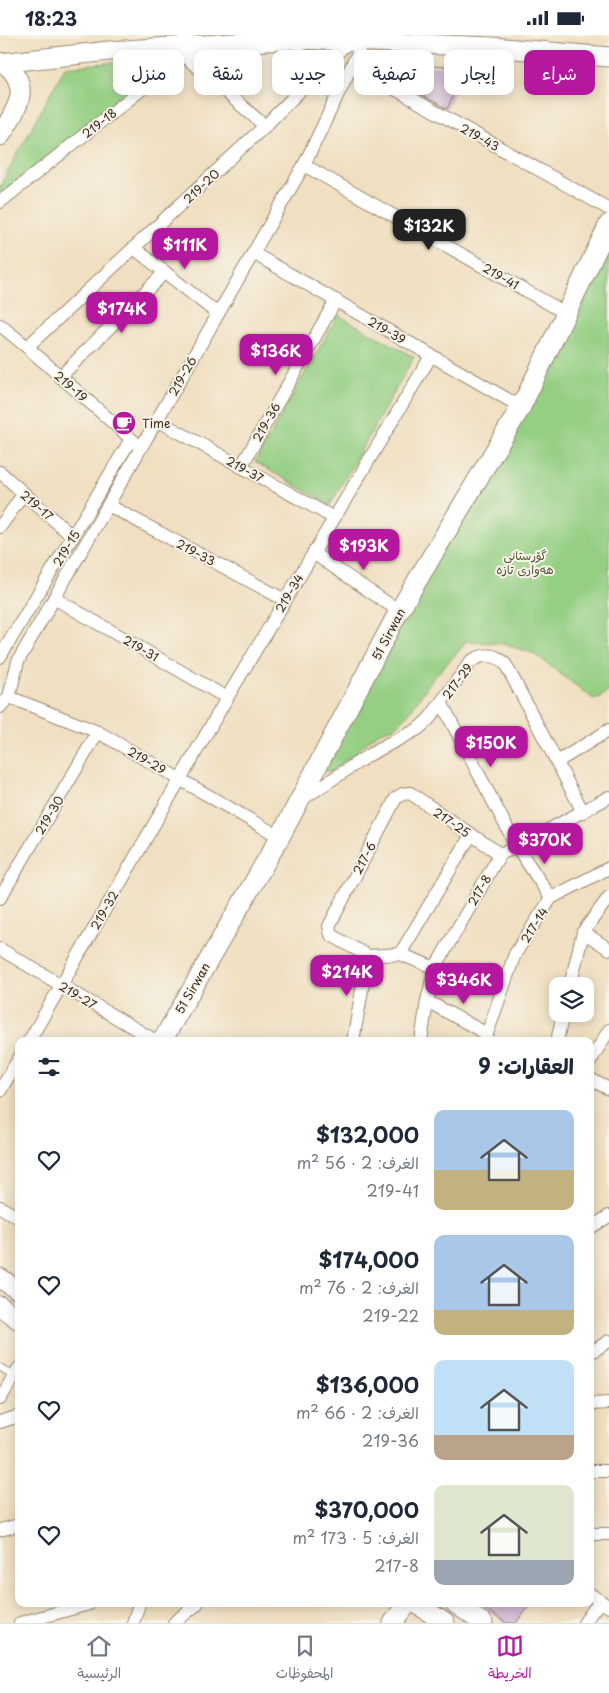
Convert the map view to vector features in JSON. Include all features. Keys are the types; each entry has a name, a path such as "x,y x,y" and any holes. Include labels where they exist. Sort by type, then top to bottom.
{"main road":[{"path":"2,63 89,53 191,50 295,37 518,48 609,57"},
{"path":"0,136 15,111 20,96 20,88 15,74 2,63"},
{"name":"51 Sirwan","path":"164,1037 280,837 400,611 521,407 609,224"},
{"path":"0,1278 15,1288"},
{"path":"0,1306 15,1316"},
{"path":"393,1623 405,1607"},
{"path":"421,1607 445,1623"},
{"path":"460,1607 484,1623"}],"street":[{"name":"219-26","path":"0,707 8,697 18,661 108,505 136,443 157,420 304,165 352,65 356,41"},
{"name":"219-20","path":"27,347 356,41"},
{"path":"191,50 266,126"},
{"name":"219-18","path":"0,202 191,50"},
{"name":"219-43","path":"352,65 609,209"},
{"name":"219-41","path":"304,165 567,314"},
{"path":"134,248 218,314"},
{"name":"219-39","path":"253,253 521,407"},
{"path":"60,377 165,272"},
{"name":"219-36","path":"241,467 336,300"},
{"name":"219-19","path":"0,325 136,443"},
{"name":"219-34","path":"180,779 431,356"},
{"name":"219-37","path":"157,420 334,518"},
{"name":"219-15","path":"0,657 73,537 136,443"},
{"name":"219-17","path":"0,472 73,537"},
{"path":"0,527 24,493"},
{"name":"219-33","path":"108,505 285,600"},
{"path":"313,553 400,611"},
{"name":"219-31","path":"54,598 227,697"},
{"name":"217-29","path":"299,801 369,755 418,729 428,719 471,661 478,656 489,655 500,658 506,665 583,812"},
{"name":"219-29","path":"8,697 98,732 280,837"},
{"path":"441,702 517,847 550,898"},
{"path":"557,762 609,730"},
{"name":"219-30","path":"0,898 98,732"},
{"name":"219-32","path":"31,1037 180,779"},
{"name":"217-25","path":"403,794 410,793 500,853"},
{"name":"217-6","path":"368,956 337,940 331,935 329,926 396,798 403,794"},
{"path":"500,853 517,847 609,797"},
{"path":"400,954 471,835"},
{"name":"217-8","path":"422,1037 427,1001 435,968 500,853"},
{"name":"217-14","path":"486,1037 515,954 550,898 609,868"},
{"path":"572,977 583,932 609,897"},
{"path":"583,932 609,949"},
{"name":"219-27","path":"0,949 149,1037"},
{"path":"354,1037 368,956 400,954 435,968"},
{"path":"427,1001 484,1037"},
{"path":"558,1037 561,1022"},
{"path":"594,1055 609,1030"},
{"path":"0,1091 15,1065"},
{"path":"594,1081 609,1089"},
{"path":"0,1207 15,1216"},
{"path":"594,1225 609,1216"},
{"path":"594,1350 609,1341"},
{"path":"0,1399 15,1374"},
{"path":"594,1404 609,1403"},
{"path":"0,1422 15,1417"},
{"path":"594,1471 609,1471"},
{"path":"0,1530 15,1526"},
{"path":"594,1534 609,1534"},
{"path":"584,1623 600,1601"},
{"path":"20,1623 75,1607"},
{"path":"133,1623 138,1607"},
{"path":"174,1623 193,1607"}],"lane":[{"path":"0,1367 15,1372"}],"green space":[{"path":"113,62 113,95 123,95 0,198 0,186 65,67"},
{"name":"گۆڕستانی هەواری تازە","path":"609,238 609,691 595,700 533,653 504,644 466,641 433,678 406,717 396,727 380,732 355,754 330,772 318,769"},
{"path":"338,315 414,357 330,505 255,462"}],"building":[{"path":"434,66 444,67 444,95 453,95 447,109 422,95 434,95"},
{"path":"482,1607 527,1607 516,1623 506,1623"}],"place":[{"name":"Time","path":"124,423"}]}
